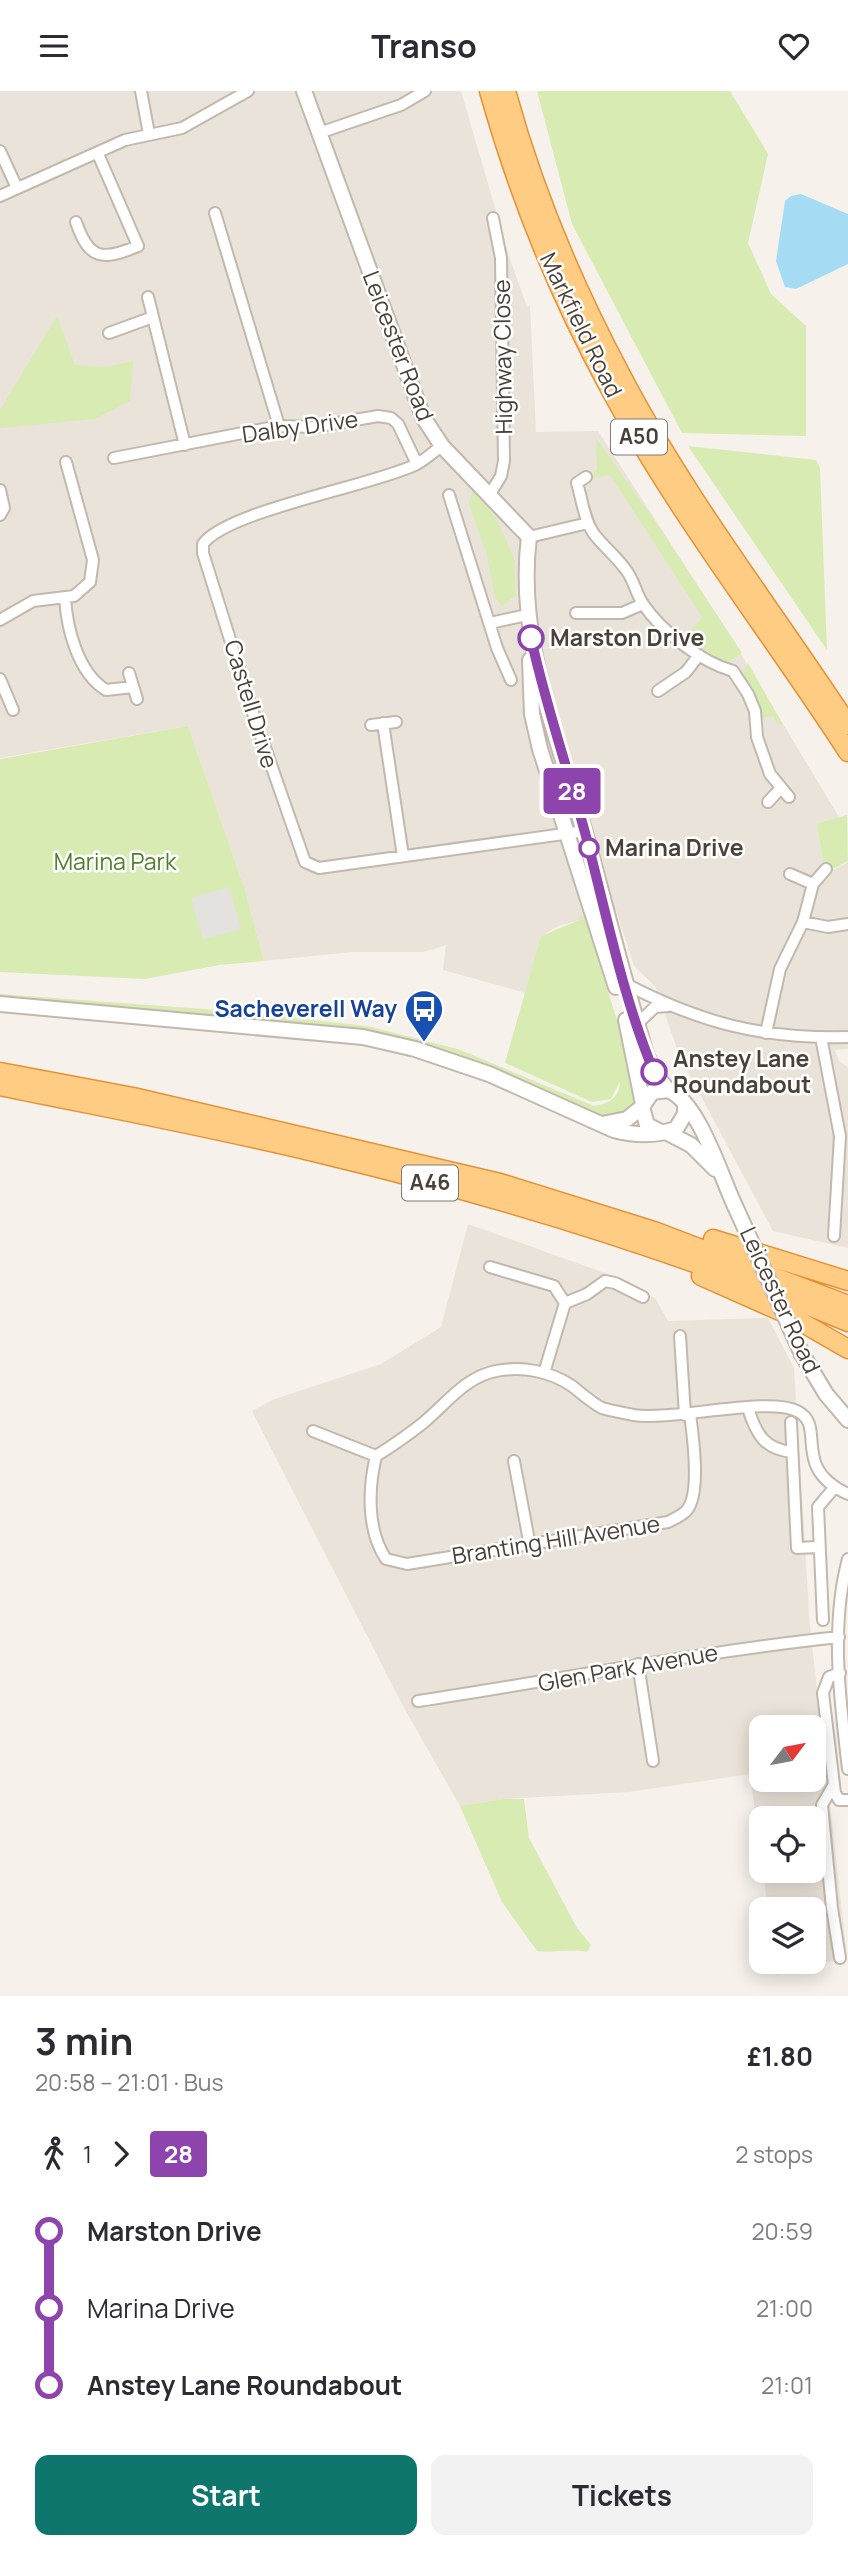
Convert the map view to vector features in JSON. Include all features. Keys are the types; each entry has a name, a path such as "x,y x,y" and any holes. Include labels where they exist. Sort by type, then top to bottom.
{"highway":[{"name":"Markfield Road","path":"489,91 537,236 576,324 609,387 664,478 848,752"},
{"name":"Markfield Road","path":"509,96 551,224 621,376 678,471 848,725"},
{"name":"A46","path":"0,1072 133,1097 499,1183 667,1235 848,1305"},
{"name":"A46","path":"0,1086 322,1154 575,1223 701,1264 848,1322"},
{"path":"499,1183 569,1196 848,1282"},
{"path":"575,1223 789,1315 848,1349"}],"street":[{"path":"141,91 149,134"},
{"path":"0,196 125,140 182,128 248,91"},
{"name":"Leicester Road","path":"304,91 423,417 442,446 529,537"},
{"path":"318,130 412,91"},
{"path":"318,130 401,105 425,91"},
{"path":"0,151 16,188"},
{"path":"76,222 83,243 93,253 106,256 138,246 98,154"},
{"path":"215,213 279,426"},
{"name":"Highway Close","path":"490,494 501,476 504,461 501,258 493,218"},
{"path":"148,297 185,445"},
{"path":"109,333 153,317"},
{"name":"Dalby Drive","path":"114,458 279,426 314,427 392,414 404,432 418,464"},
{"path":"418,464 442,446"},
{"path":"0,620 33,601 65,598 84,590 90,582 93,567 66,462"},
{"name":"Castell Drive","path":"305,862 253,713 202,553 203,544 216,532 267,511 374,480 418,464"},
{"path":"578,480 587,523 627,571 643,604 665,628 699,655 718,667 733,671 755,711 757,737 770,774 789,797"},
{"path":"0,490 2,511 16,514"},
{"path":"449,495 511,680"},
{"path":"587,523 529,537 525,565 527,615 537,693 532,714 623,1007 647,1125 664,1132"},
{"path":"65,598 66,615 90,678 106,690 133,687"},
{"path":"584,615 622,613 643,604"},
{"path":"490,623 527,615"},
{"path":"658,691 686,672 699,655"},
{"path":"130,673 137,699"},
{"path":"0,679 13,710"},
{"path":"537,693 548,713 585,831 637,1024 654,1073 668,1090"},
{"path":"532,714 548,713"},
{"path":"371,725 396,722"},
{"path":"383,723 403,856"},
{"path":"768,802 780,789"},
{"path":"294,870 305,862 319,868 585,831"},
{"path":"766,1033 780,969 803,922 813,884 826,869"},
{"path":"790,874 813,884"},
{"path":"803,922 828,927 848,924"},
{"path":"624,983 668,1006 710,1021 766,1033 848,1037"},
{"path":"0,1004 320,1032 376,1040 443,1057 489,1074 600,1124 631,1135 664,1132 682,1123 685,1105 676,1093 668,1090 652,1092 643,1105 627,1119 600,1124"},
{"path":"637,1024 655,1007 668,1006"},
{"path":"821,1037 840,1136 843,1191 834,1236"},
{"name":"Leicester Road","path":"685,1105 710,1145 720,1175 802,1354 826,1394 848,1420"},
{"name":"Leicester Road","path":"664,1132 691,1145 720,1175"},
{"path":"490,1266 554,1286 565,1303 544,1374"},
{"path":"565,1303 587,1294 605,1281 643,1297"},
{"path":"680,1336 688,1415"},
{"path":"313,1431 376,1456 424,1422 464,1384 495,1371 532,1368 567,1383 601,1407 635,1415 688,1415 748,1408 788,1408 801,1413 810,1426 813,1460 817,1472 834,1488 848,1494"},
{"path":"748,1408 761,1439 771,1447 793,1452"},
{"name":"Branting Hill Avenue","path":"376,1456 369,1482 376,1544 386,1559 407,1564 668,1523 688,1509 693,1492 694,1449 688,1415"},
{"path":"791,1422 797,1548 818,1547"},
{"path":"514,1461 530,1546"},
{"path":"823,1620 818,1507 834,1488"},
{"path":"848,1559 840,1602 839,1637 848,1769"},
{"name":"Glen Park Avenue","path":"418,1701 543,1683 638,1664 839,1637"},
{"path":"638,1664 653,1762"},
{"path":"840,1673 830,1677 823,1693 833,1786 839,1800 848,1800"},
{"path":"833,1786 822,1805 832,1908 840,1958"}],"shaded area":[{"path":"0,91 461,91 509,256 527,307 530,306 536,432 598,431 729,634 839,817 817,823 823,863 833,870 848,862 848,1049 835,1050 839,1061 848,1067 848,1248 773,1231 680,1057 655,986 634,966 616,910 558,926 541,936 526,993 443,970 446,945 424,952 352,952 264,961 245,890 188,726 0,758"},
{"path":"229,887 241,929 203,939 191,898"},
{"path":"468,1224 630,1282 639,1291 655,1298 668,1321 768,1318 794,1368 810,1627 820,1715 749,1715 749,1774 629,1792 503,1799 460,1806 403,1706 252,1411 272,1400 381,1364 441,1327"},
{"path":"826,1770 847,1957 826,1962 826,1897 766,1897 765,1883 826,1883 826,1806 754,1806 752,1792 826,1792"}],"green space":[{"path":"537,91 730,91 768,154 748,243 771,294 806,326 806,436 682,433 572,224"},
{"path":"57,316 75,365 107,367 133,361 130,401 95,419 0,428 0,410"},
{"path":"596,438 660,528 742,653 730,661 720,662 685,635 703,618 610,475 590,479 597,469"},
{"path":"688,446 816,460 820,468 827,650"},
{"path":"473,489 496,518 514,558 516,595 502,606 495,598 487,555 469,504"},
{"path":"748,663 782,723 779,726 773,716 759,718 743,672"},
{"name":"Marina Park","path":"188,726 245,890 264,961 219,965 145,979 0,972 0,759"},
{"path":"847,815 848,861 833,869 823,863 817,823"},
{"path":"579,916 586,918 593,928 592,940 631,1070 634,1104 623,1116 604,1118 442,1052 0,999 0,994 230,1011 367,1026 458,1049 594,1106 613,1099 620,1081 611,1099 592,1102 505,1063 541,936 579,920"},
{"path":"503,1799 524,1799 529,1838 577,1928 591,1945 587,1952 537,1951 502,1902 460,1806"}],"water":[{"path":"801,194 848,214 848,264 796,289 785,287 776,261 785,201 791,196"}],"bus line":[{"name":"28","path":"531,638 548,713 585,831 624,983 654,1072"}],"place":[{"name":"Marston Drive","path":"531,638"},
{"name":"Marina Drive","path":"589,848"},
{"name":"Sacheverell Way","path":"424,1043"},
{"name":"Anstey Lane Roundabout","path":"654,1072"}]}
